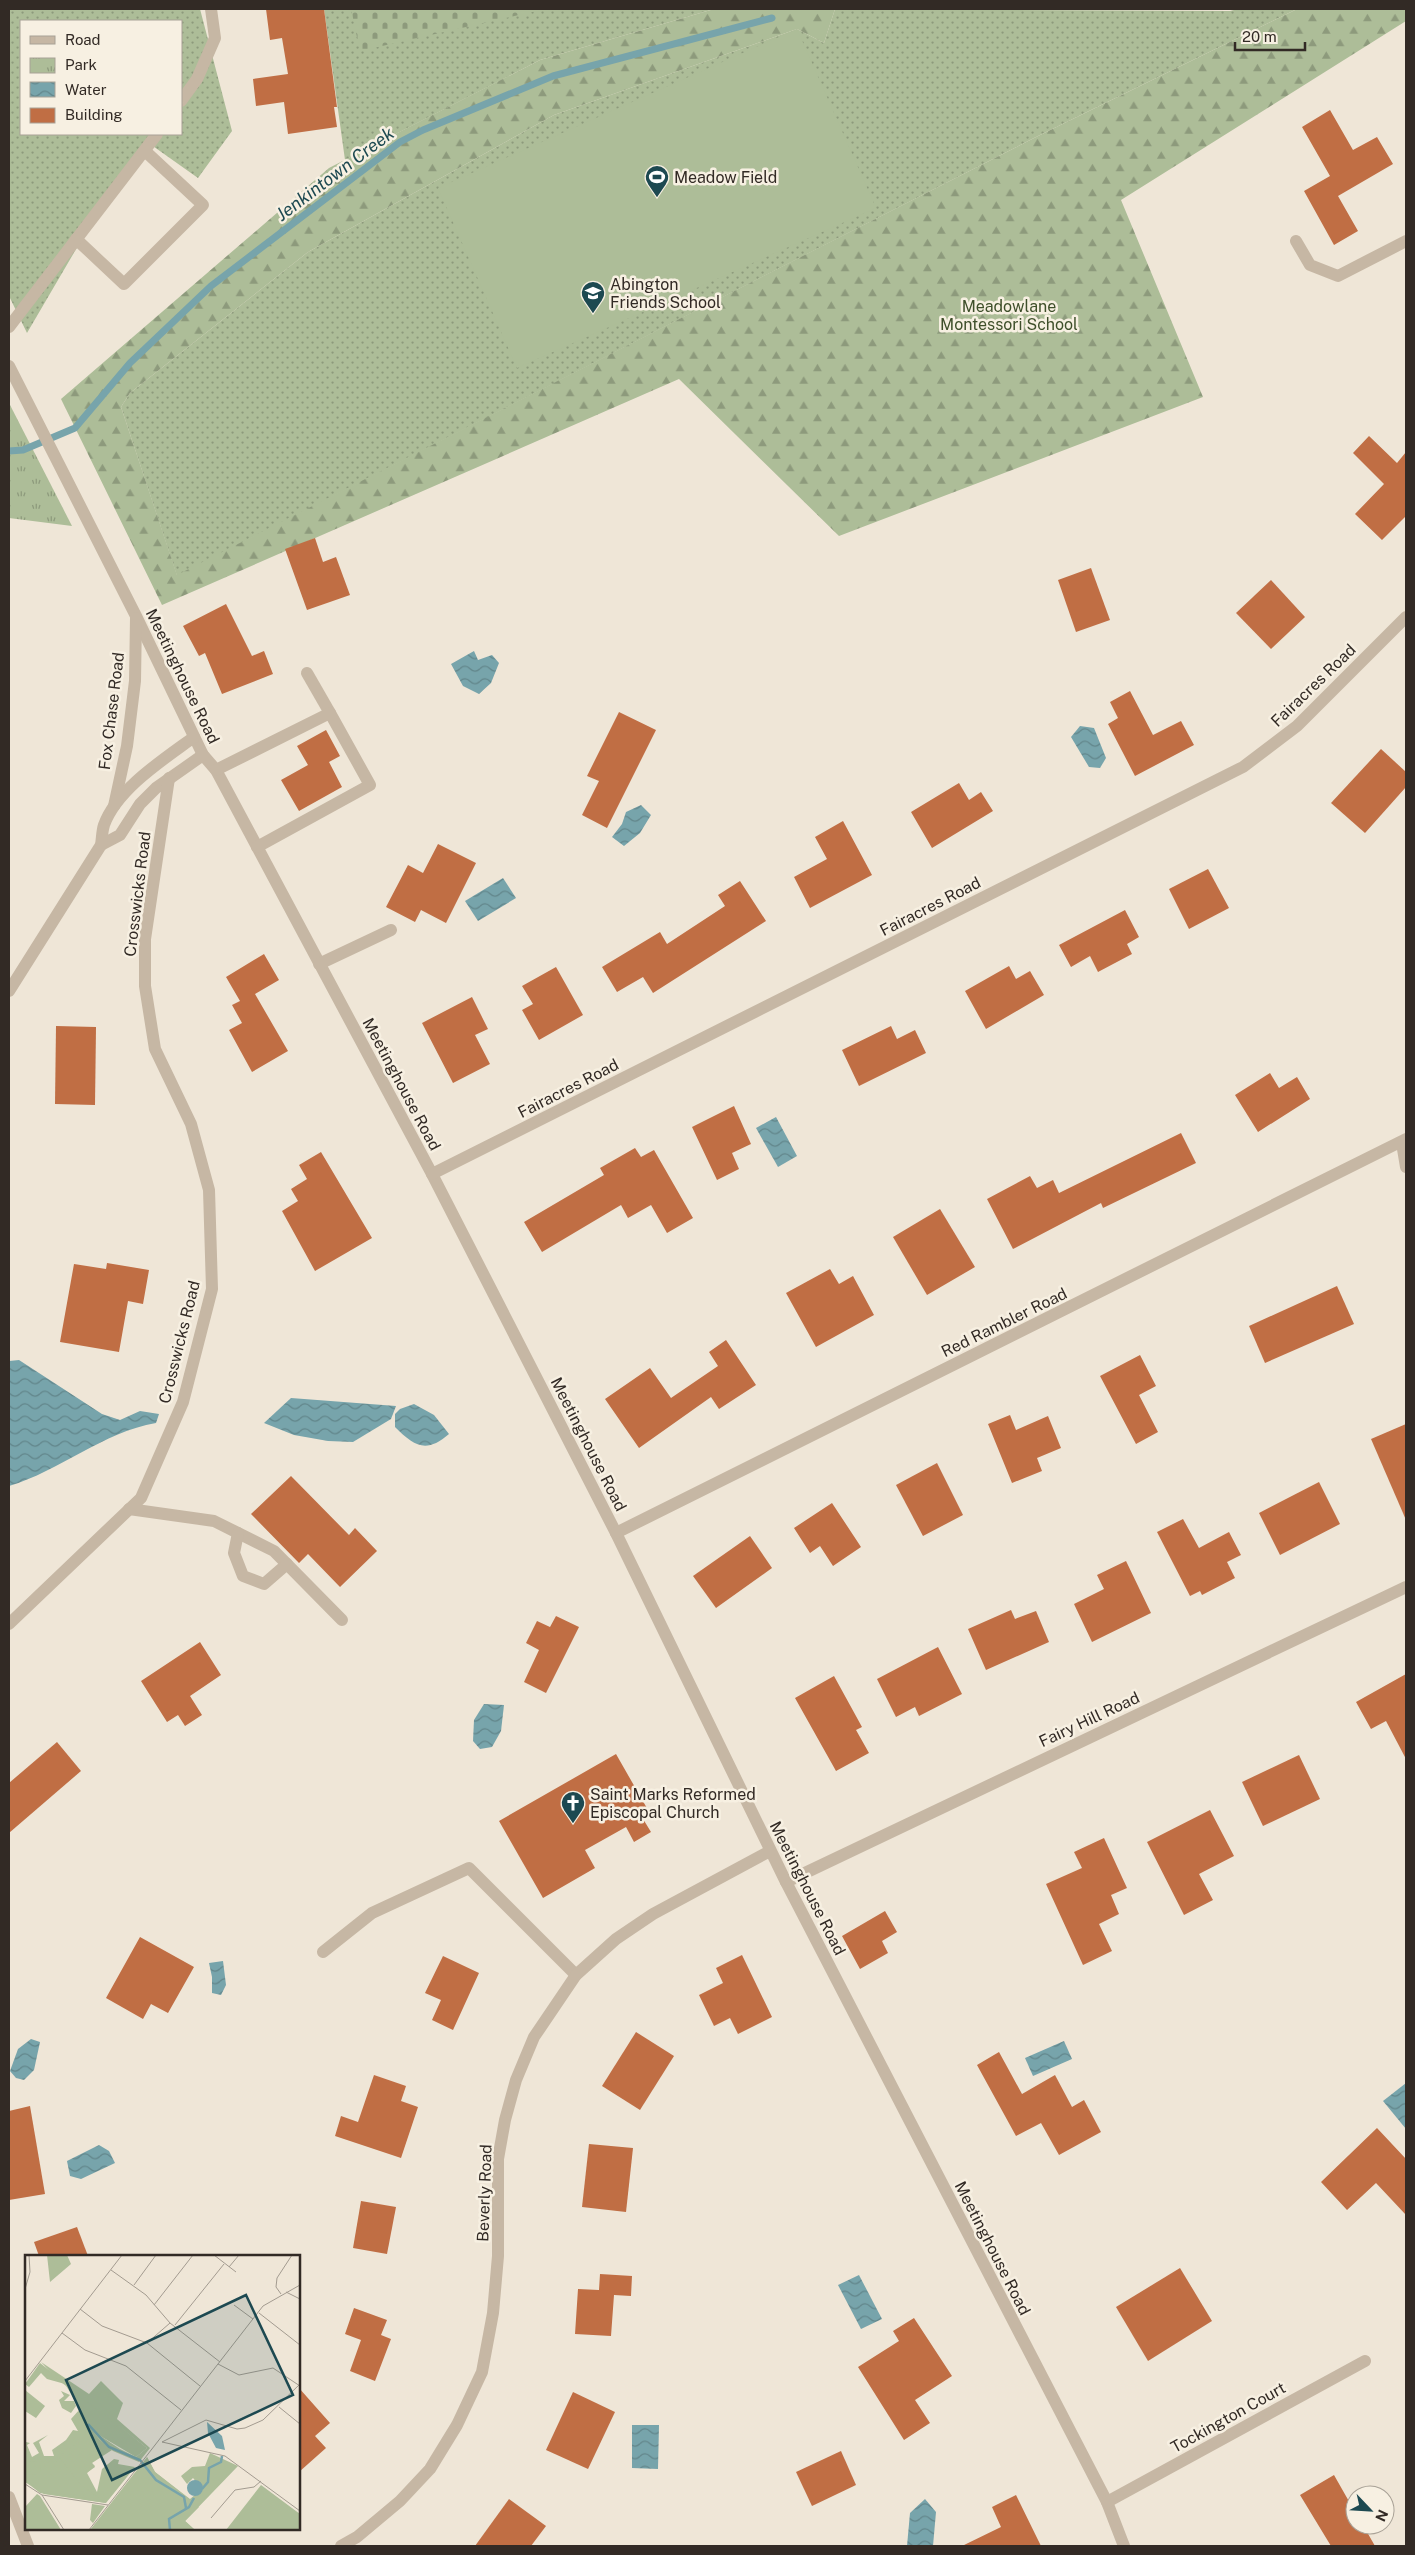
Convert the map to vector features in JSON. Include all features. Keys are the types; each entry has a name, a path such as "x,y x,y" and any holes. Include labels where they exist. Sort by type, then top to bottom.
{"street":[{"path":"182,100 197,79 215,38 211,9"},
{"path":"9,327 157,135"},
{"path":"76,240 124,284 203,205 145,151"},
{"path":"1296,241 1310,265 1338,276 1406,241"},
{"name":"Meetinghouse Road","path":"9,366 136,616 194,738 203,755 216,770 432,1174 616,1533 770,1851 1107,2502 1124,2546"},
{"name":"Fox Chase Road","path":"113,810 127,746 135,681 136,616"},
{"name":"Fairacres Road","path":"432,1174 1243,767 1297,726 1406,617"},
{"path":"257,847 370,785 307,673"},
{"path":"216,770 330,713"},
{"name":"Fox Chase Road","path":"9,991 101,844 103,826 113,810 135,782 194,738"},
{"name":"Fox Chase Road","path":"101,844 120,835 140,804 169,778 203,755"},
{"name":"Crosswicks Road","path":"9,1624 141,1498 183,1402 212,1289 209,1190 191,1124 155,1049 145,986 145,939 169,778"},
{"path":"319,964 391,930"},
{"path":"1404,1141 1406,1167"},
{"name":"Red Rambler Road","path":"616,1533 1404,1141"},
{"path":"129,1509 214,1521 274,1551 342,1620"},
{"path":"238,1533 234,1553 242,1576 264,1584 287,1564"},
{"name":"Fairy Hill Road","path":"786,1882 1406,1587"},
{"name":"Beverly Road","path":"342,2546 357,2537 400,2501 430,2469 456,2425 482,2372 495,2294 498,2256 498,2159 505,2120 516,2080 534,2037 576,1975 616,1939 653,1914 770,1851"},
{"path":"323,1952 372,1913 469,1868 576,1975"},
{"name":"Tockington Court","path":"1107,2502 1364,2360"},
{"path":"9,2497 28,2546"}],"green space":[{"path":"9,9 200,9 232,131 198,178 150,144 89,227 27,333 9,296"},
{"path":"324,9 714,9 540,60 345,160"},
{"path":"351,9 545,9 360,51"},
{"name":"Meadowlane Montessori School","path":"714,9 835,9 824,43 797,29 554,115 308,252 130,393 121,407 177,575 1034,138 1297,9 1406,9 1406,21 1121,200 1203,397 839,536 679,379 162,605 61,399 329,168 540,60"},
{"path":"835,9 1230,11 1238,9 1297,9 1034,138 177,576 121,407 130,393 308,252 554,115 797,29 824,43"},
{"name":"Meadow Field","path":"797,29 876,208 517,368 438,188"},
{"path":"9,403 72,526 9,518"}],"water":[{"path":"474,651 478,660 492,655 499,663 491,683 479,694 463,686 451,664"},
{"path":"1080,726 1094,728 1106,758 1100,768 1089,767 1071,737"},
{"path":"641,805 651,815 640,833 624,846 612,837 622,824 626,812"},
{"path":"503,878 516,898 478,921 465,901"},
{"path":"776,1117 797,1156 778,1167 756,1128"},
{"path":"19,1360 102,1414 120,1420 140,1411 159,1414 156,1423 118,1435 46,1471 9,1486 9,1361"},
{"path":"291,1398 396,1406 391,1419 353,1442 328,1441 294,1435 264,1423"},
{"path":"414,1404 434,1415 449,1434 434,1444 427,1446 414,1443 402,1434 395,1427 395,1414 400,1409"},
{"path":"484,1704 504,1705 501,1731 492,1747 480,1749 473,1741 474,1720"},
{"path":"223,1961 226,1985 221,1995 212,1993 212,1977 209,1963"},
{"path":"31,2039 40,2042 34,2070 24,2080 16,2078 10,2071 18,2049"},
{"path":"1064,2041 1072,2059 1033,2076 1025,2058"},
{"path":"1406,2083 1406,2129 1383,2101"},
{"path":"99,2145 109,2151 115,2163 81,2179 70,2176 67,2161"},
{"path":"859,2275 882,2319 861,2329 838,2285"},
{"path":"632,2425 659,2425 658,2469 632,2468"},
{"path":"925,2499 936,2512 933,2546 907,2546 910,2513"}],"building":[{"path":"266,9 324,9 337,107 334,107 337,127 288,134 284,102 256,106 253,79 288,74 282,38 270,40"},
{"path":"1330,110 1353,150 1377,137 1393,164 1338,196 1358,231 1334,245 1304,191 1330,176 1302,127"},
{"path":"1369,436 1397,463 1406,452 1406,516 1382,540 1355,514 1384,484 1353,453"},
{"path":"315,538 323,562 336,557 350,595 307,610 285,549"},
{"path":"1091,568 1110,620 1076,632 1058,580"},
{"path":"1271,580 1305,617 1271,649 1236,613"},
{"path":"226,604 252,656 264,651 273,674 222,694 205,653 199,656 183,626"},
{"path":"1130,691 1153,735 1181,721 1194,745 1135,776 1108,724 1118,718 1110,702"},
{"path":"619,712 656,730 607,828 582,815 599,781 587,776"},
{"path":"326,730 340,756 329,762 342,787 299,811 281,780 308,765 297,746"},
{"path":"1381,749 1406,772 1406,787 1365,833 1331,803"},
{"path":"959,783 969,800 981,792 993,811 932,848 911,812"},
{"path":"843,821 872,875 810,908 794,877 827,859 815,837"},
{"path":"438,844 476,863 446,923 421,910 415,922 386,907 408,865 423,873"},
{"path":"1208,869 1229,908 1189,929 1169,889"},
{"path":"740,881 766,921 653,993 643,977 617,992 602,967 660,932 667,944 725,906 718,895"},
{"path":"1125,910 1139,937 1127,944 1132,954 1098,972 1090,956 1071,967 1059,945"},
{"path":"264,954 279,980 255,994 288,1051 252,1072 229,1030 242,1023 232,1005 240,1001 226,977"},
{"path":"1009,966 1016,979 1030,971 1044,995 986,1029 965,991"},
{"path":"556,967 583,1015 539,1040 522,1010 533,1004 522,986"},
{"path":"472,997 488,1029 475,1035 490,1064 453,1083 422,1023"},
{"path":"56,1026 96,1027 95,1105 55,1104"},
{"path":"891,1026 897,1039 915,1030 926,1053 859,1086 842,1050"},
{"path":"1270,1073 1279,1088 1297,1077 1310,1099 1258,1132 1235,1095"},
{"path":"734,1106 751,1144 732,1153 739,1169 717,1180 692,1127"},
{"path":"1181,1133 1196,1163 1103,1208 1101,1203 1013,1249 987,1199 1030,1176 1037,1188 1053,1180 1059,1193"},
{"path":"635,1148 641,1157 654,1150 693,1218 667,1233 651,1205 628,1218 621,1205 542,1252 524,1222 604,1175 600,1168"},
{"path":"321,1152 372,1238 315,1271 282,1211 298,1201 291,1189 307,1179 299,1165"},
{"path":"940,1209 975,1267 927,1295 893,1237"},
{"path":"107,1263 149,1270 143,1304 128,1301 119,1352 60,1342 74,1264 106,1269"},
{"path":"830,1269 839,1284 853,1276 874,1315 816,1347 786,1293"},
{"path":"1337,1286 1354,1324 1265,1363 1249,1326"},
{"path":"726,1340 756,1385 719,1409 711,1397 639,1448 605,1399 650,1368 671,1398 718,1366 709,1352"},
{"path":"1140,1355 1156,1386 1139,1395 1158,1432 1136,1444 1100,1376"},
{"path":"1010,1415 1016,1430 1048,1416 1061,1448 1037,1458 1042,1471 1012,1483 988,1424"},
{"path":"1406,1424 1406,1520 1371,1439"},
{"path":"937,1463 963,1515 923,1536 896,1485"},
{"path":"291,1476 349,1535 355,1528 377,1551 340,1587 308,1554 299,1563 251,1514"},
{"path":"1319,1482 1340,1524 1280,1555 1259,1513"},
{"path":"832,1503 861,1547 833,1566 820,1546 810,1553 794,1528"},
{"path":"1183,1519 1199,1548 1229,1532 1241,1555 1227,1562 1235,1578 1202,1595 1200,1591 1190,1596 1157,1532"},
{"path":"750,1536 772,1568 716,1608 693,1576"},
{"path":"1126,1561 1151,1613 1092,1642 1074,1604 1104,1589 1097,1575"},
{"path":"1011,1610 1015,1619 1036,1611 1049,1642 986,1670 968,1629"},
{"path":"556,1616 579,1627 546,1693 524,1682 539,1650 526,1643 537,1621 550,1627"},
{"path":"200,1642 221,1675 190,1696 202,1715 185,1726 178,1715 167,1722 141,1681"},
{"path":"938,1647 962,1694 919,1716 915,1707 896,1717 877,1679"},
{"path":"1406,1674 1406,1759 1386,1721 1371,1729 1356,1702"},
{"path":"834,1676 862,1727 856,1730 869,1753 836,1771 795,1698"},
{"path":"57,1742 81,1771 9,1833 9,1783"},
{"name":"Saint Marks Reformed Episcopal Church","path":"616,1754 648,1810 640,1814 651,1832 634,1842 626,1827 585,1850 595,1868 543,1898 499,1821"},
{"path":"1299,1755 1320,1799 1263,1826 1242,1782"},
{"path":"1210,1810 1234,1856 1199,1874 1213,1900 1184,1915 1147,1842"},
{"path":"1104,1838 1127,1888 1111,1895 1119,1914 1099,1924 1112,1951 1083,1965 1046,1884 1082,1868 1074,1852"},
{"path":"885,1911 897,1932 882,1941 888,1953 860,1969 842,1936"},
{"path":"140,1937 194,1967 168,2013 151,2004 143,2019 106,1998"},
{"path":"742,1955 772,2017 738,2034 730,2018 714,2026 699,1995 723,1983 716,1968"},
{"path":"443,1956 479,1973 453,2030 432,2020 441,2000 425,1993"},
{"path":"636,2032 674,2056 640,2110 602,2086"},
{"path":"999,2052 1022,2094 1055,2075 1072,2107 1084,2100 1101,2132 1059,2155 1041,2123 1016,2136 977,2065"},
{"path":"374,2075 406,2086 401,2101 418,2107 401,2158 335,2136 341,2116 358,2122"},
{"path":"30,2106 45,2194 9,2200 9,2111"},
{"path":"1377,2128 1406,2159 1406,2215 1376,2183 1347,2210 1321,2182"},
{"path":"589,2144 633,2148 626,2212 582,2207"},
{"path":"361,2201 396,2207 387,2254 353,2248"},
{"path":"77,2227 88,2255 39,2255 34,2242"},
{"path":"1180,2268 1212,2321 1148,2361 1116,2307"},
{"path":"600,2274 632,2276 631,2296 614,2295 611,2336 575,2334 578,2289 599,2290"},
{"path":"354,2308 387,2320 381,2335 391,2339 375,2381 350,2371 361,2340 345,2334"},
{"path":"914,2318 952,2376 915,2400 930,2423 904,2440 858,2367 899,2341 893,2331"},
{"path":"300,2389 330,2423 315,2436 326,2448 300,2471"},
{"path":"573,2392 615,2412 588,2469 546,2450"},
{"path":"841,2451 856,2485 812,2506 796,2472"},
{"path":"1334,2475 1345,2494 1345,2535 1369,2535 1375,2546 1331,2546 1300,2495"},
{"path":"1016,2495 1041,2546 962,2546 1001,2527 992,2507"},
{"path":"509,2499 546,2526 531,2546 475,2546"}],"waterway":[{"name":"Jenkintown Creek","path":"9,451 23,450 75,428 130,363 211,286 400,142 423,130 553,76 772,18"}],"place":[{"name":"Meadow Field","path":"657,198"},
{"name":"Abington Friends School","path":"593,314"},
{"name":"Saint Marks Reformed Episcopal Church","path":"573,1824"}]}
